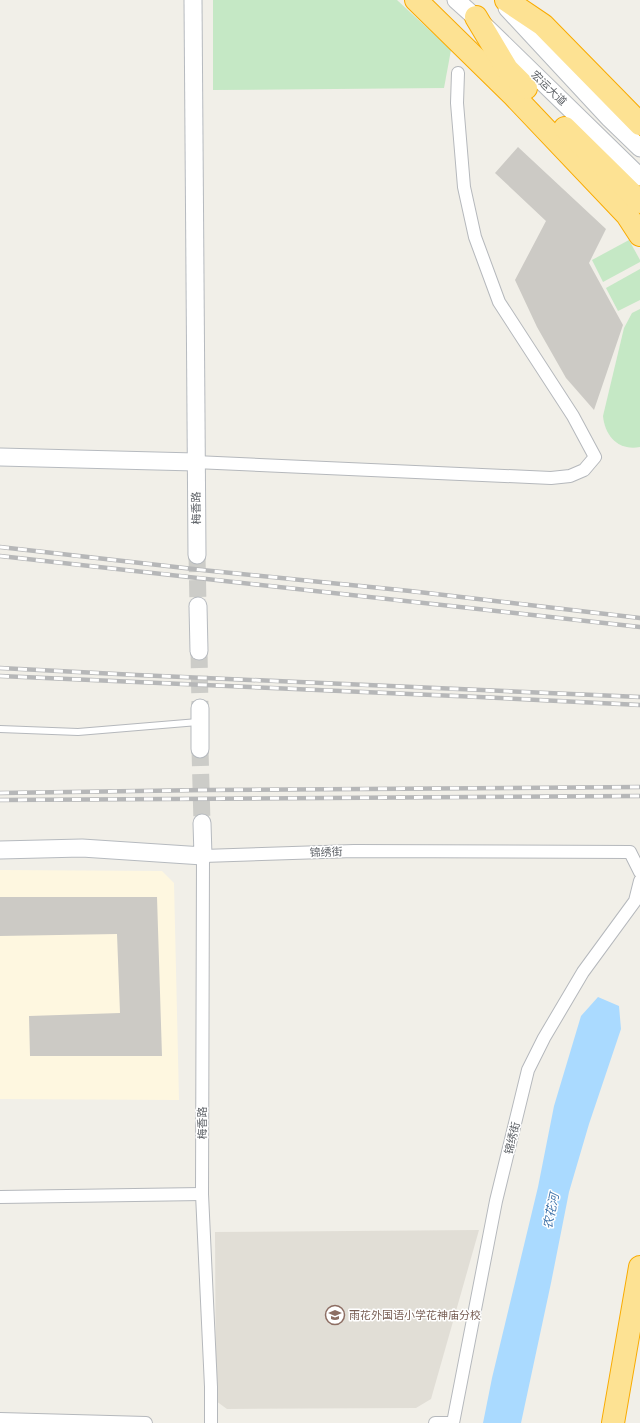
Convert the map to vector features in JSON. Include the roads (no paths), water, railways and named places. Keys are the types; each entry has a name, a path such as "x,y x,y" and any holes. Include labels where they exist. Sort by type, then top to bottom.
{"highway":[{"path":"416,0 514,96 627,215 640,234"},
{"path":"506,0 543,25 640,124"},
{"path":"476,17 507,69 640,202"},
{"path":"613,1423 640,1267"}],"street":[{"name":"梅香路","path":"193,0 195,462 197,555"},
{"name":"宏运大道","path":"456,0 476,17 640,177"},
{"name":"宏运大道","path":"500,0 610,119 640,148"},
{"path":"0,457 195,462 551,478 570,476 584,470 595,457 573,416 499,302 475,237 464,187 457,103 458,73"},
{"path":"198,606 199,651"},
{"path":"200,715 200,749"},
{"name":"梅香路","path":"202,823 202,1194 212,1386 211,1423"},
{"name":"锦绣街","path":"0,850 82,848 203,856 354,851 630,852 640,872"},
{"name":"锦绣街","path":"453,1423 496,1201 528,1070 544,1038 583,972 635,901 640,881"},
{"path":"0,1197 202,1194"},
{"path":"0,1419 146,1423"},
{"path":"435,1423 453,1423"}],"lane":[{"path":"0,729 78,732 200,715"}],"water":[{"name":"农花河","path":"598,997 619,1006 621,1029 589,1124 569,1192 521,1423 483,1423 492,1378 538,1187 554,1106 581,1016"}],"tunnel":[{"path":"197,555 198,606"},
{"path":"199,651 200,708"},
{"path":"200,749 202,823"}],"railway":[{"path":"0,547 202,570 410,591 640,618"},
{"path":"0,556 640,627"},
{"path":"0,668 640,697"},
{"path":"0,676 640,705"},
{"path":"0,793 640,787"},
{"path":"0,800 640,796"}],"place":[{"name":"雨花外国语小学花神庙分校","path":"335,1315"}]}
